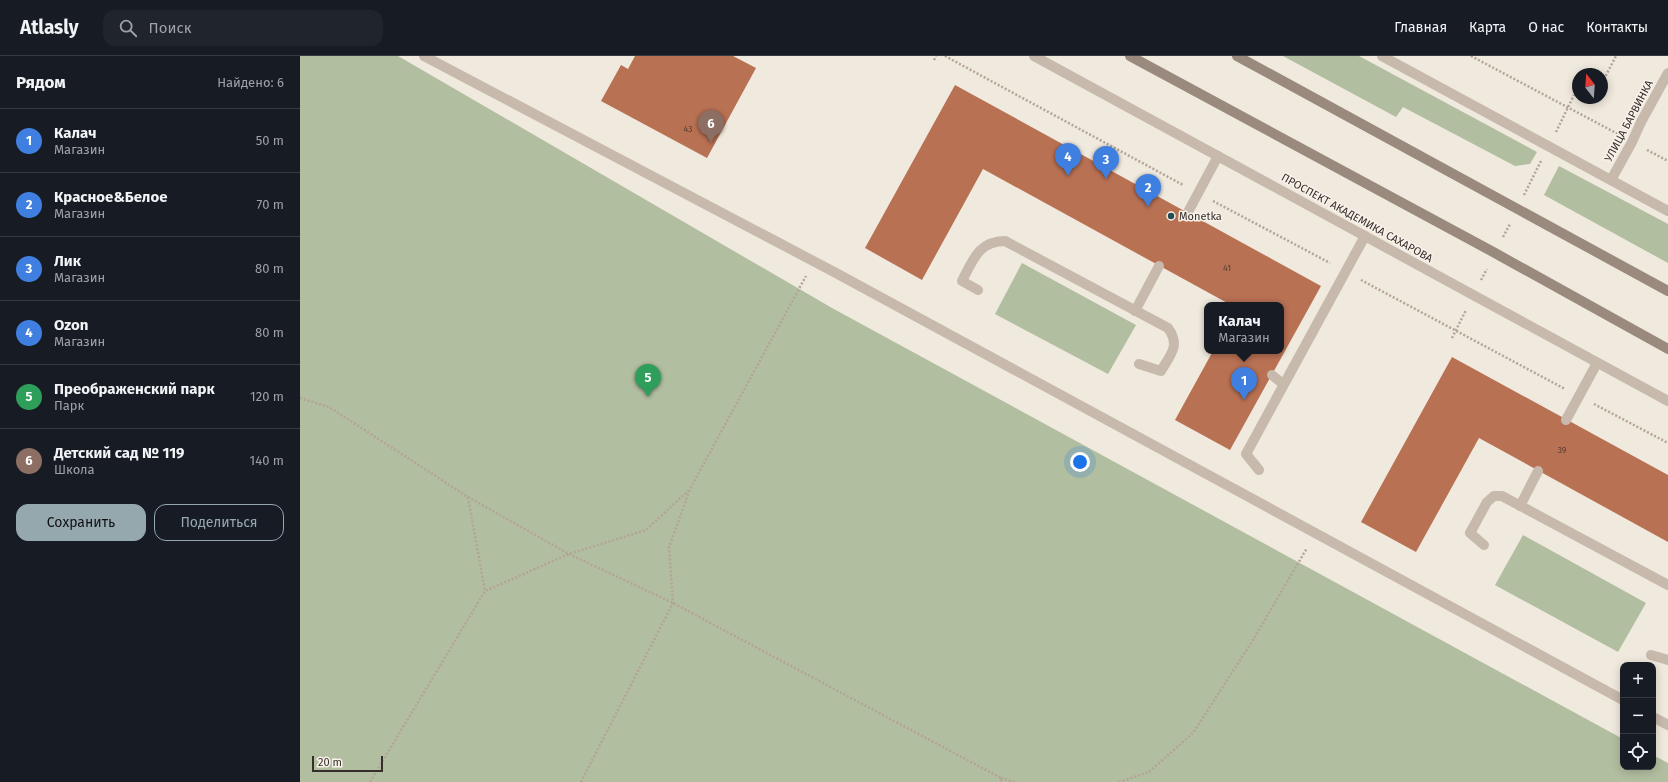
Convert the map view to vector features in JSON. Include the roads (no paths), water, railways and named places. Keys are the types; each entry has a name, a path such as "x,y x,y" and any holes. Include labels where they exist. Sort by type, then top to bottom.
{"main road":[{"path":"1130,56 1495,253 1668,349"},
{"path":"1237,56 1668,291"}],"street":[{"path":"424,56 814,261 1620,698"},
{"name":"ПРОСПЕКТ АКАДЕМИКА САХАРОВА","path":"1034,56 1668,401"},
{"path":"1382,56 1668,211"},
{"name":"УЛИЦА БАРВИНКА","path":"1611,180 1668,73"},
{"path":"1188,212 1218,156"},
{"path":"1259,470 1246,454 1364,236"},
{"path":"978,290 962,280 979,250 994,241 1005,241 1168,328 1174,336 1174,348 1161,371 1139,364"},
{"path":"1135,311 1159,266"},
{"path":"1566,420 1597,363"},
{"path":"1272,375 1284,384"},
{"path":"1520,506 1538,471"},
{"path":"1484,545 1470,533 1487,502 1494,496 1502,496 1668,585"},
{"path":"1651,655 1668,660"},
{"path":"1656,719 1668,725"}],"place":[{"name":"Детский сад № 119","path":"711,143"},
{"name":"Ozon","path":"1068,176"},
{"name":"Лик","path":"1106,179"},
{"name":"Красное&Белое","path":"1148,207"},
{"name":"Monetka","path":"1171,216"},
{"name":"Преображенский парк","path":"648,397"},
{"name":"Калач","path":"1244,400"}]}
